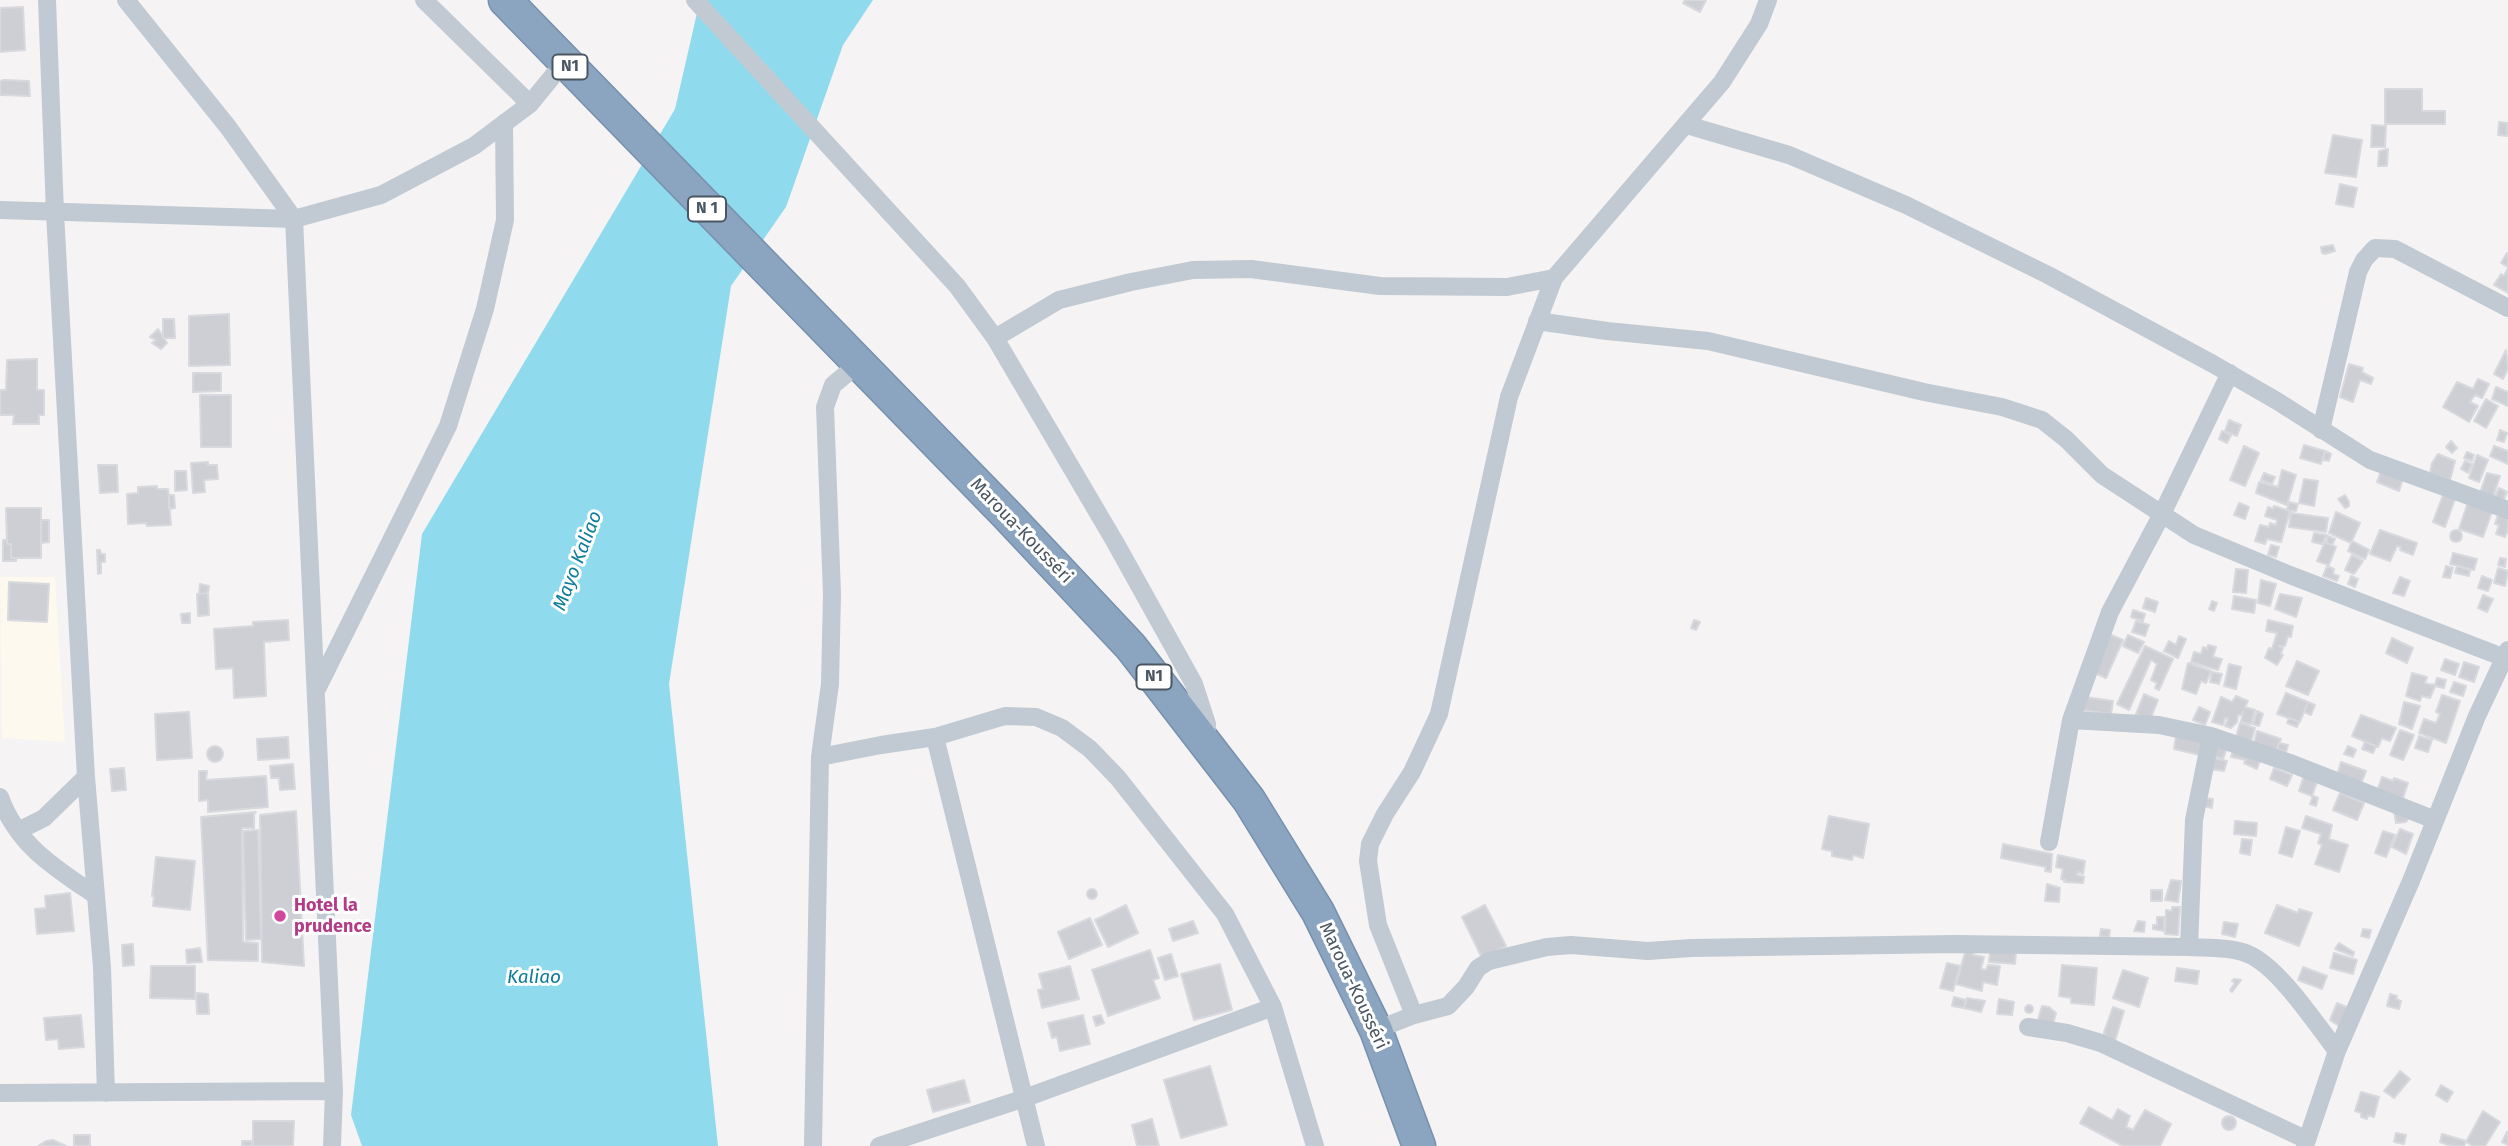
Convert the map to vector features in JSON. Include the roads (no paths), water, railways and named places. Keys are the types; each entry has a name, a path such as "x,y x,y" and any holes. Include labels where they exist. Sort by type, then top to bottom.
{"highway":[{"name":"Maroua-Kousséri","path":"505,0 1006,514 1131,647 1249,800 1318,912 1376,1030 1419,1146"}],"street":[{"path":"47,0 55,213 86,777 102,967 106,1093"},
{"path":"126,0 228,127 294,219 334,1091 332,1146"},
{"path":"424,0 530,104"},
{"path":"695,0 957,286 995,338 1115,542 1194,684 1207,724 1206,745"},
{"path":"1414,1015 1378,925 1368,861 1370,844 1385,814 1412,772 1439,714 1509,397 1554,278 1722,82 1759,24 1769,0"},
{"path":"0,210 294,219 381,195 474,146 530,104 565,61"},
{"path":"315,693 448,426 485,309 505,220 504,123"},
{"path":"1687,125 1788,155 1906,205 2048,275 2230,373 2370,460 2508,510"},
{"path":"2321,430 2358,272 2375,248 2395,249 2508,308"},
{"path":"995,338 1059,300 1193,270 1251,269 1380,286 1507,287 1554,278"},
{"path":"1537,321 1708,341 1924,392 2002,407 2042,420 2066,439 2102,475 2194,535 2266,565 2506,654 2477,716 2337,1051 2306,1143 2101,1044 2067,1032 2028,1027"},
{"path":"813,1146 820,757 830,684 832,594 825,407 832,385 858,364"},
{"path":"2049,842 2071,720 2110,612 2162,514 2230,373"},
{"path":"820,757 935,737 1005,716 1036,717 1062,728 1090,749 1118,778 1225,914 1273,1007 1315,1146"},
{"path":"2071,720 2159,725 2211,736 2290,763 2435,820"},
{"path":"2189,947 2194,820 2211,736"},
{"path":"935,737 1036,1146"},
{"path":"18,831 44,818 86,777"},
{"path":"0,797 18,831 38,856 95,895"},
{"path":"1376,1030 1414,1015 1448,1006 1466,987 1478,968 1489,961 1547,947 1571,945 1648,951 1955,944 2189,947 2218,948 2249,954 2265,965 2273,971 2337,1051"},
{"path":"879,1146 1025,1098 1273,1007"},
{"path":"0,1093 334,1091"}],"water":[{"name":"Kaliao","path":"700,0 873,0 843,45 786,207 731,286 669,684 718,1146 362,1146 351,1115 422,534 675,109"}],"place":[{"name":"Hotel la prudence","path":"280,916"}],"water label":[{"name":"Mayo Kaliao","path":"578,561"}]}
